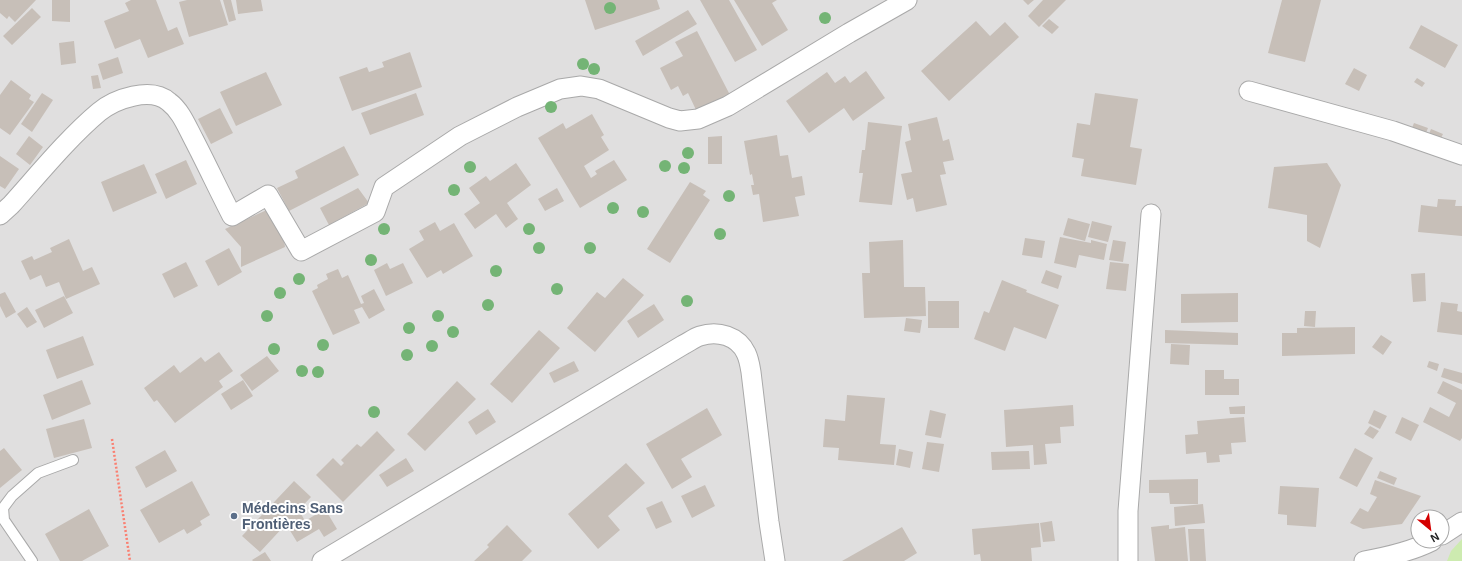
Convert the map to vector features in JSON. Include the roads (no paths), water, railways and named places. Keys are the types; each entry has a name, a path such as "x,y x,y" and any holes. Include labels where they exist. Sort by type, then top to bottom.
{"street":[{"path":"0,215 100,111 122,99 144,94 157,95 169,101 182,118 232,216 268,195 301,251 375,212 384,187 460,136 517,107 560,89 580,86 599,90 669,118 680,121 698,119 728,106 907,0"},
{"path":"1249,91 1393,131 1462,155"},
{"path":"1128,561 1128,511 1151,214"},
{"path":"322,561 683,344 700,336 711,333 726,335 738,342 746,354 751,372 768,522 775,561"},
{"path":"1450,530 1462,522"},
{"path":"1364,561 1386,558 1414,549"}],"lane":[{"path":"32,561 4,520 4,508 12,496 38,473 73,460"}],"place":[{"name":"Médecins Sans Frontières","path":"234,516"}]}
